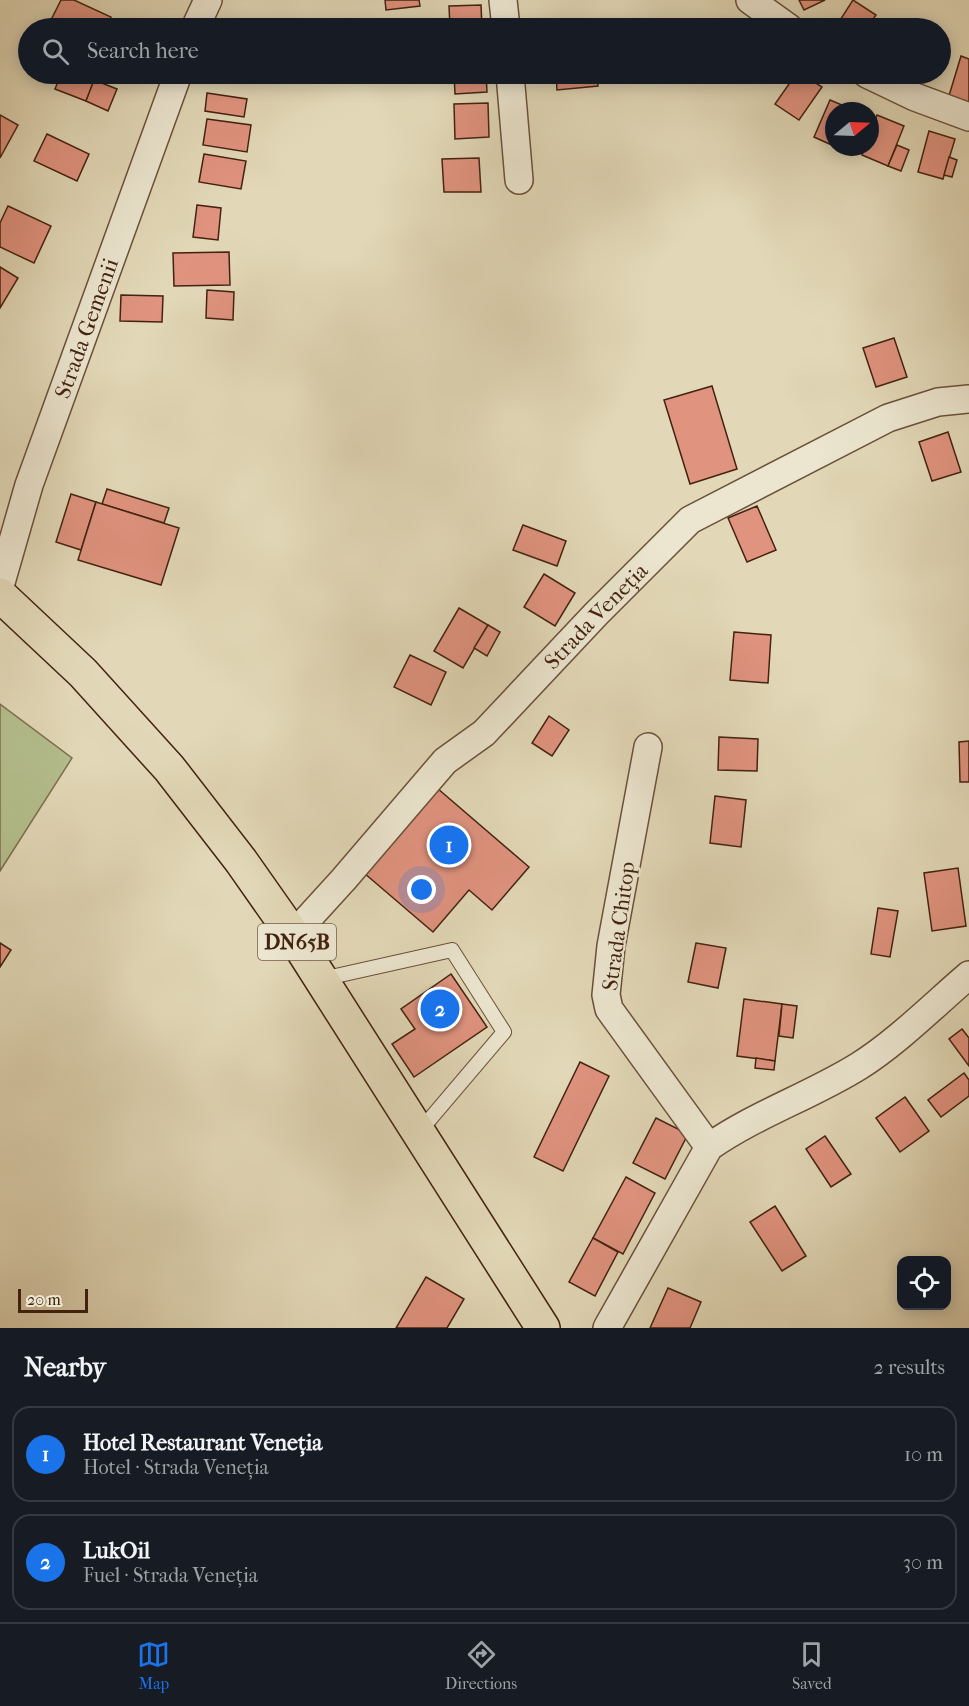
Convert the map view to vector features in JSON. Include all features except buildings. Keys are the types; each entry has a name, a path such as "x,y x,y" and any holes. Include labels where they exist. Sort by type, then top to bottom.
{"main road":[{"name":"DN65B","path":"0,595 83,673 169,768 241,861 293,935 543,1328"}],"street":[{"path":"200,18 208,0"},
{"path":"503,0 505,18"},
{"path":"750,0 775,18"},
{"name":"Strada Gemenii","path":"0,586 29,485 174,84"},
{"path":"511,84 519,180"},
{"path":"888,84 915,97 969,117"},
{"name":"Strada Veneția","path":"293,935 445,761 484,733 596,614 690,520 888,418 938,402 969,399"},
{"name":"Strada Chitop","path":"648,747 612,946 606,995 609,1009 709,1147"},
{"path":"607,1328 709,1147 733,1130 808,1094 860,1065 969,975"}],"lane":[{"path":"321,979 452,950 504,1032 419,1132"}],"green space":[{"path":"0,704 72,758 0,871"}],"place":[{"name":"Hotel Restaurant Veneția","path":"449,845"},
{"name":"LukOil","path":"440,1009"}]}
